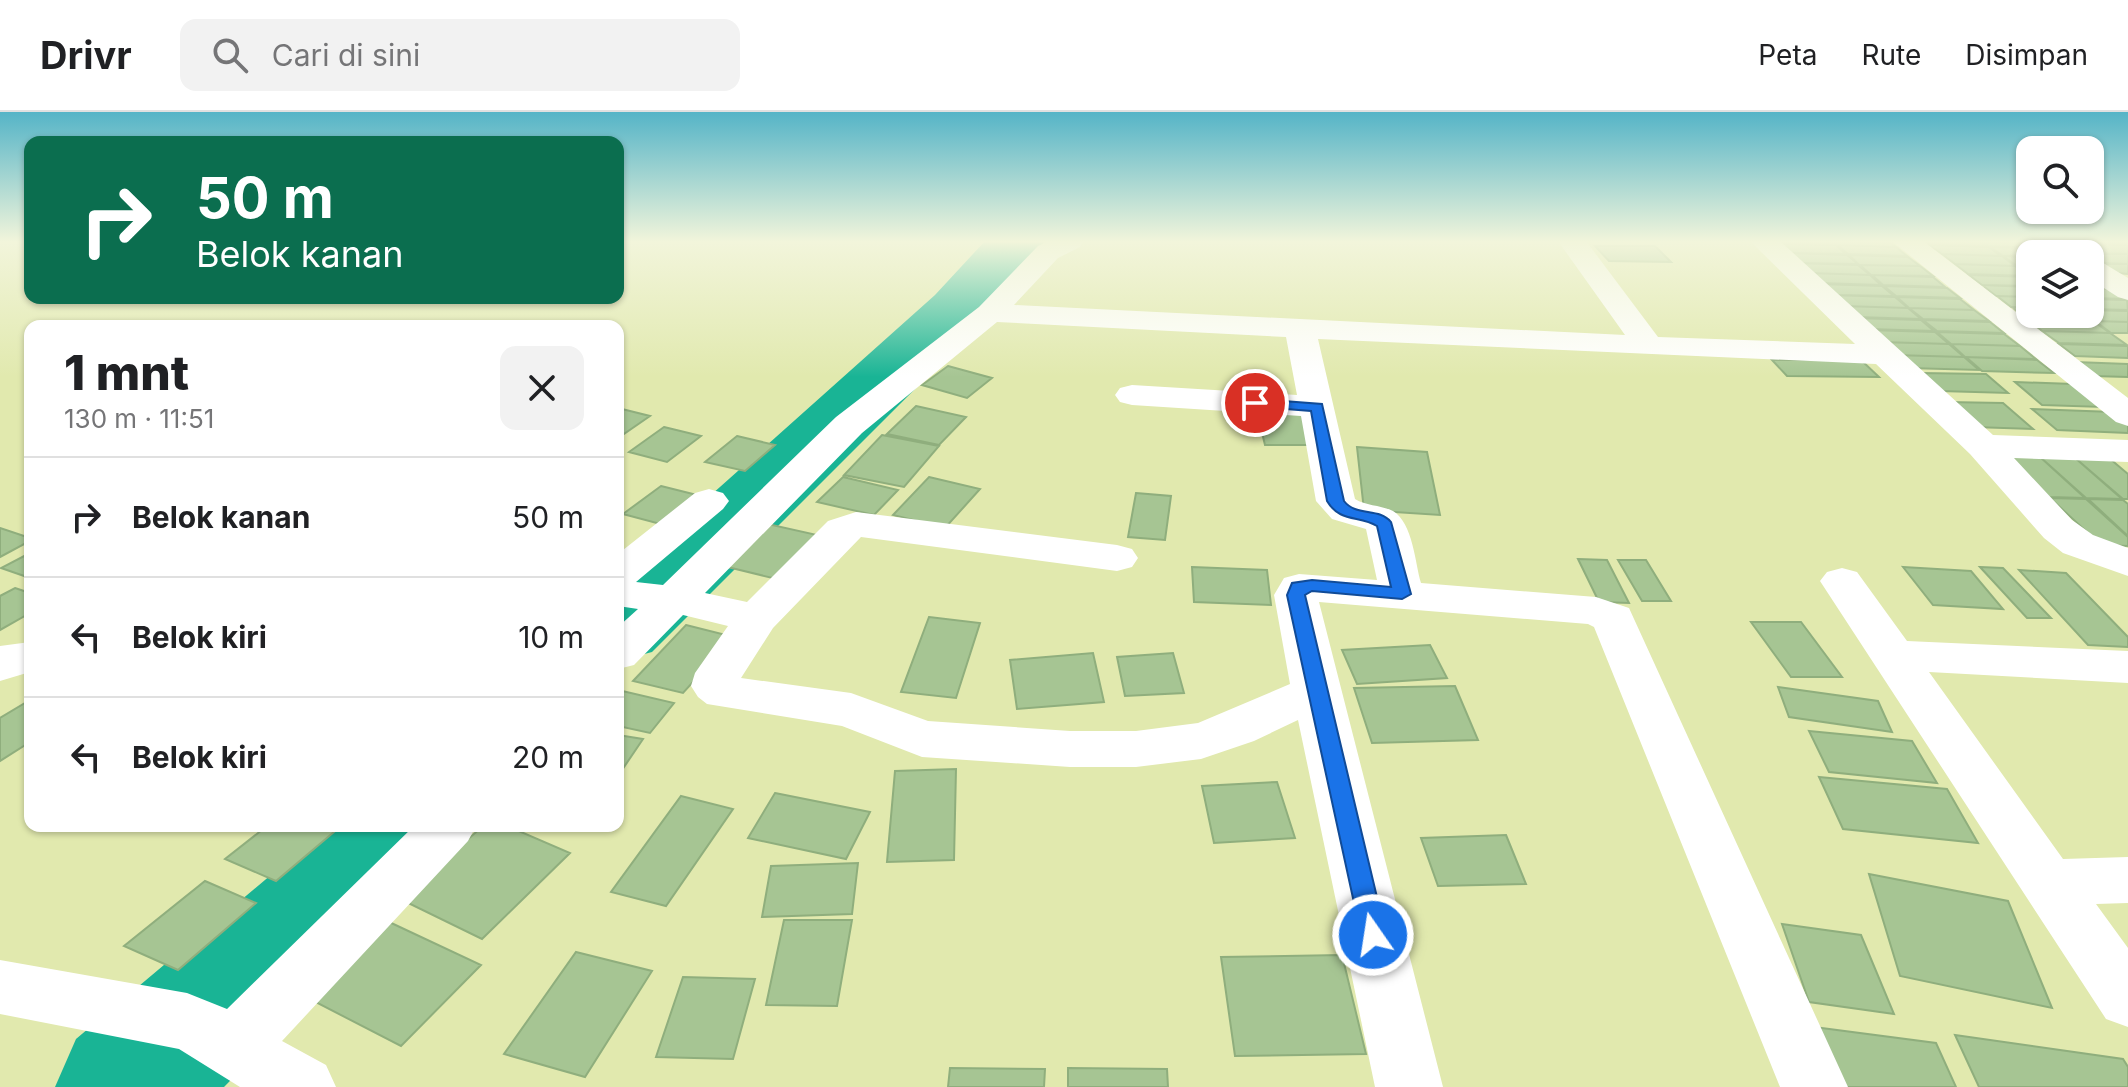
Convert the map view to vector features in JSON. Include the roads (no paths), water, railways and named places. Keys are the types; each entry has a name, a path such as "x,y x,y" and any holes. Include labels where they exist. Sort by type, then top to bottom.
{"street":[{"path":"624,647 666,599 849,425 990,313 1015,286"},
{"path":"1605,286 1649,346"},
{"path":"1813,286 1983,446 2058,529 2078,544 2128,563"},
{"path":"1964,286 2128,415"},
{"path":"990,313 1649,346 1877,354"},
{"path":"1300,328 1336,501 1340,509 1350,514 1380,519 1385,525 1402,594"},
{"path":"1132,395 1317,407"},
{"path":"1983,446 2128,451"},
{"path":"624,570 709,501"},
{"path":"1117,558 856,524 842,530 757,618 719,673 715,686 724,692 851,710 922,739 1041,748 1136,749 1201,741 1236,729 1316,692"},
{"path":"1842,581 2128,999"},
{"path":"1409,1087 1316,692 1296,595 1299,587 1596,611 1613,618 1814,1087"},
{"path":"624,594 757,618"},
{"path":"1892,655 2128,667"},
{"path":"213,1035 442,832"},
{"path":"2048,882 2128,880"},
{"path":"0,987 213,1035 296,1086"}],"waterway":[{"path":"624,624 958,309 977,286"},
{"path":"127,1087 402,832"}]}
